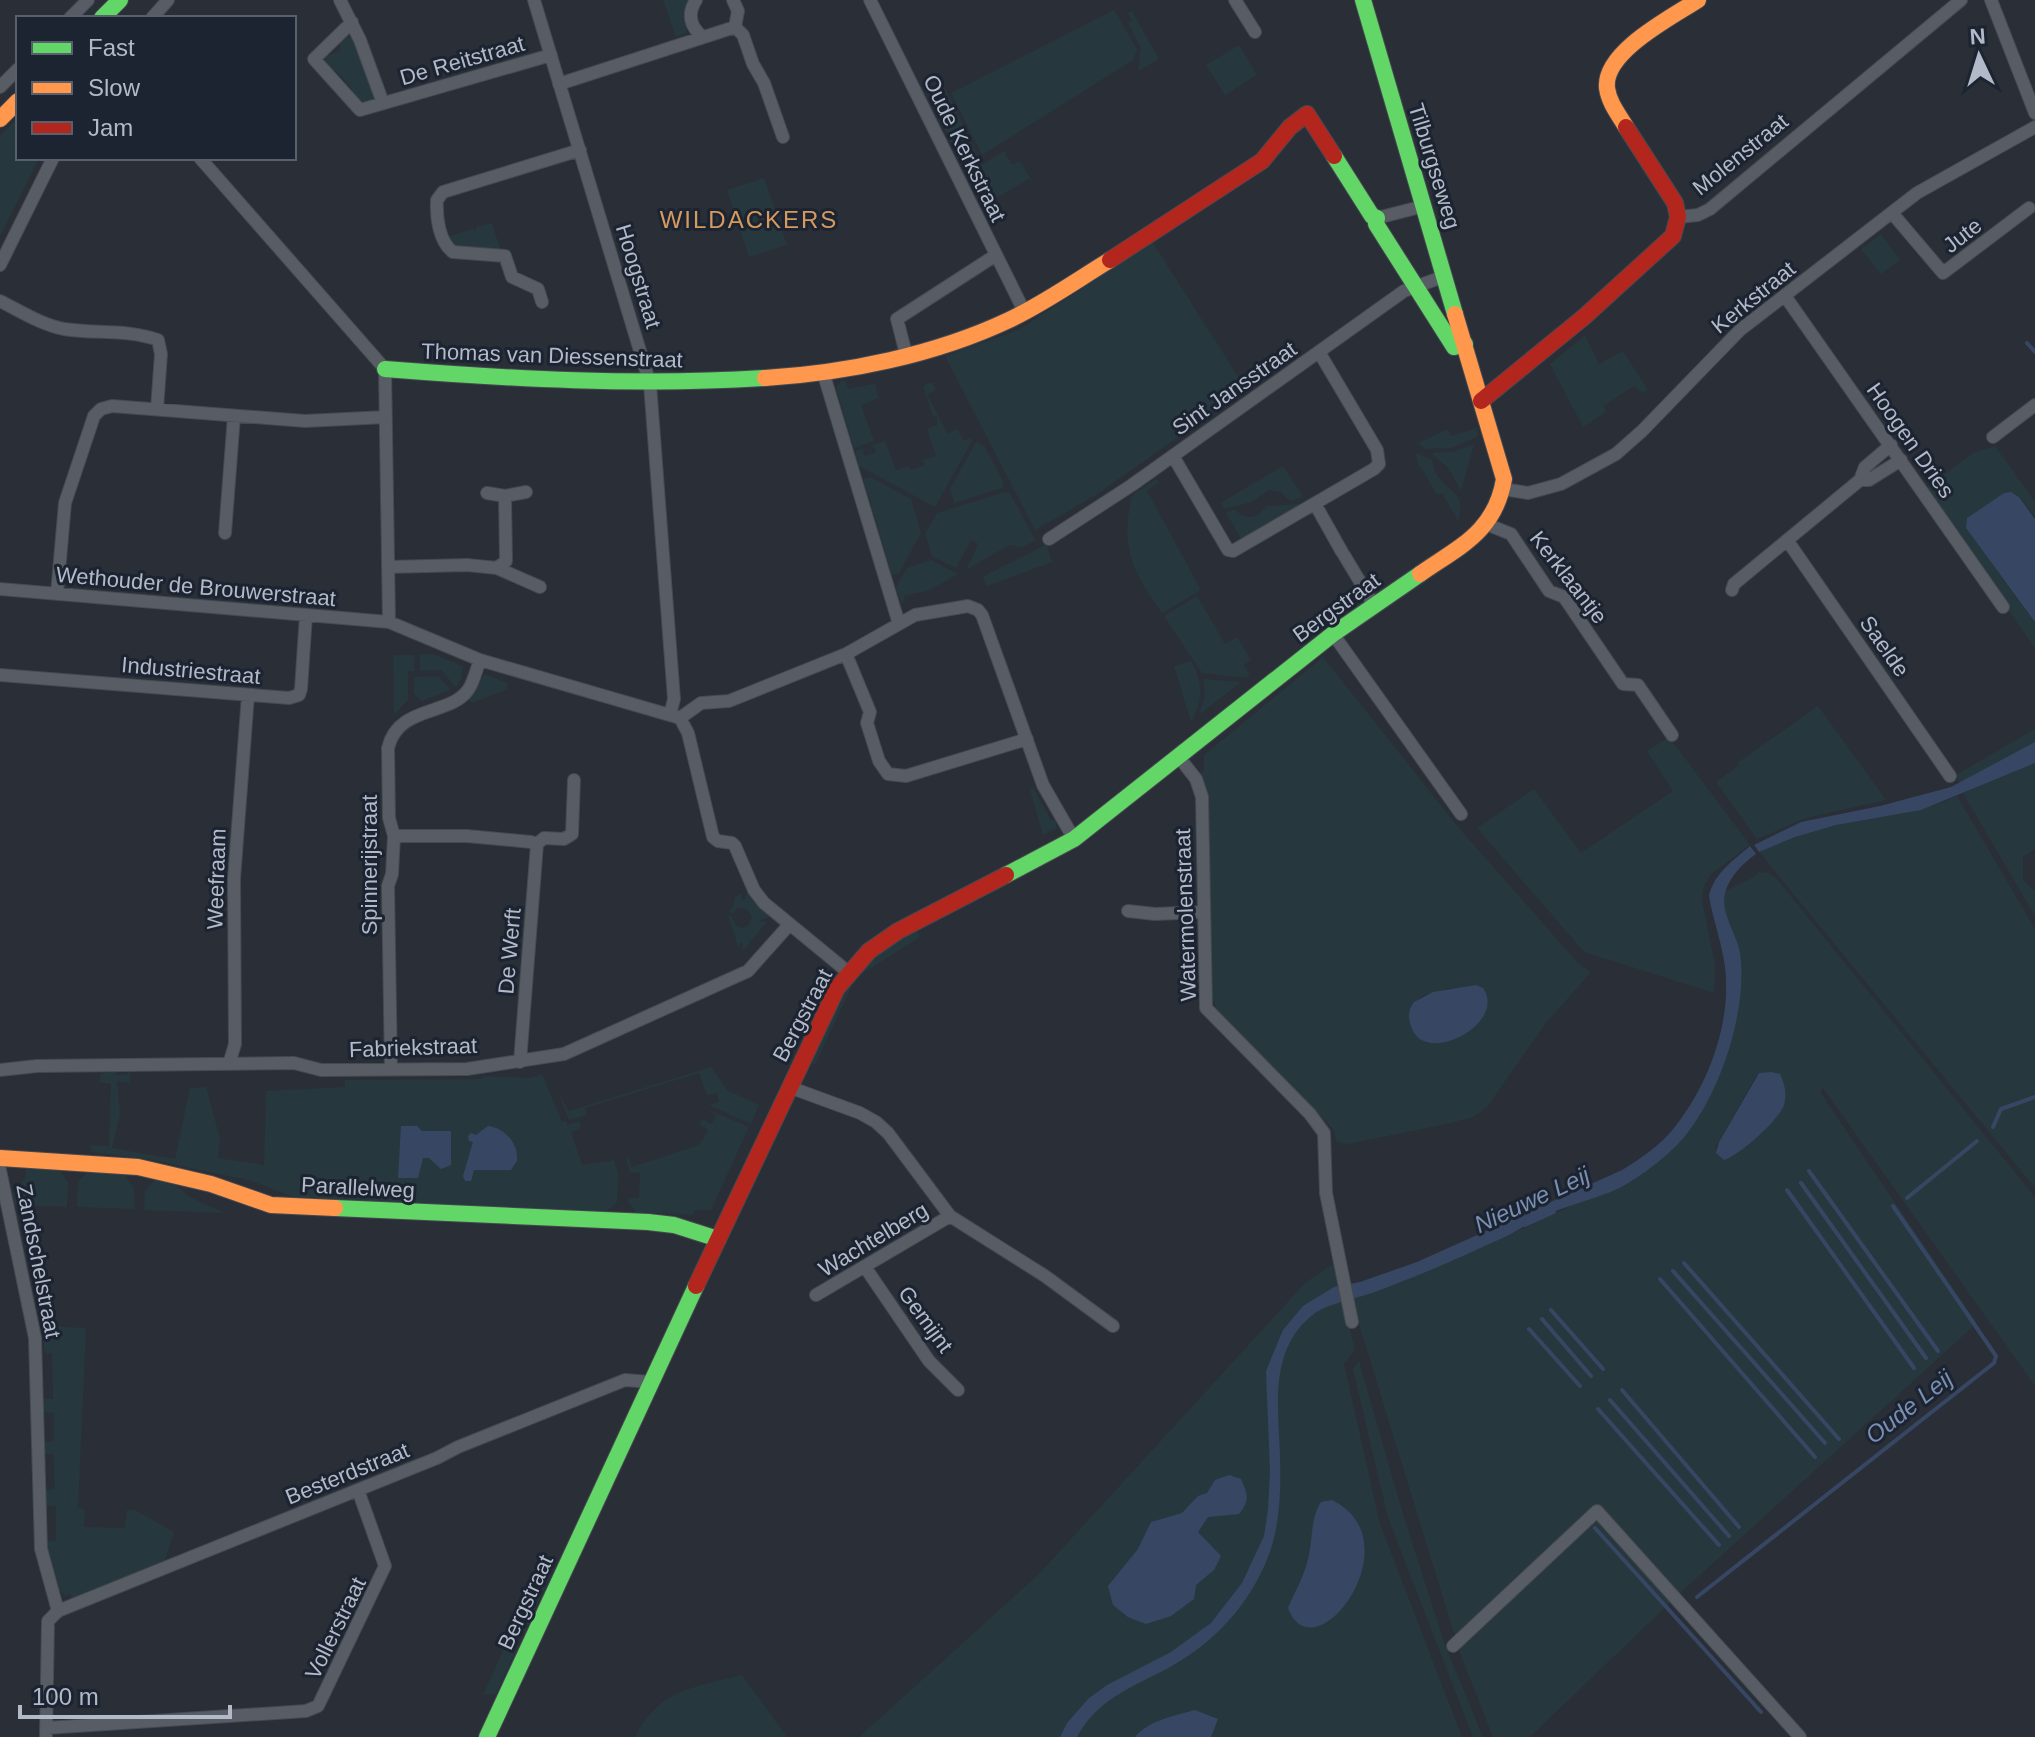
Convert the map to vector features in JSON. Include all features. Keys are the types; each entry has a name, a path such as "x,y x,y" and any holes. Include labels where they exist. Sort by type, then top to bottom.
{"street":[{"path":"72,16 89,0 104,16 120,0"},
{"path":"154,16 168,0"},
{"name":"De Reitstraat","path":"340,0 352,22 383,103"},
{"name":"Hoogstraat","path":"534,0 650,384 675,717"},
{"path":"696,0 691,20 693,27 703,37"},
{"path":"733,0 738,11 735,27"},
{"name":"Oude Kerkstraat","path":"870,0 1025,313"},
{"path":"1235,0 1255,32"},
{"name":"Tilburgseweg","path":"1363,0 1504,479 1503,489"},
{"path":"1678,217 1671,197 1612,105 1606,88 1607,79 1619,57 1698,0"},
{"name":"Molenstraat","path":"1481,401 1584,317 1665,245 1673,236 1678,217 1698,215 1710,209 1961,0"},
{"path":"1991,0 2035,113"},
{"name":"De Reitstraat","path":"352,22 314,59 360,110 551,55"},
{"path":"559,84 735,27"},
{"path":"735,27 743,35 753,64 763,80 783,137"},
{"path":"0,87 16,71"},
{"path":"0,119 16,103"},
{"name":"Thomas van Diessenstraat","path":"385,369 650,384 823,372 906,354 960,339 1040,306 1262,161 1290,127 1307,114 1372,216 1377,218"},
{"name":"Kerkstraat","path":"1503,489 1528,493 1561,484 1616,454 1733,337 1785,296 1932,183 2035,127"},
{"path":"542,302 538,289 512,277 505,256 453,252 446,247 437,219 437,200 443,192 580,150"},
{"path":"0,265 52,160"},
{"path":"202,160 385,369 389,622"},
{"path":"1424,206 1377,218 1376,224 1454,347 1465,344"},
{"name":"Jute","path":"1892,213 1943,273 2029,208"},
{"path":"906,354 897,319 996,255"},
{"name":"Sint Jansstraat","path":"1049,539 1415,286 1445,276"},
{"name":"Hoogen Dries","path":"1785,296 2003,607"},
{"path":"0,301 63,329 144,335 158,340 161,354 157,409"},
{"path":"1173,456 1228,550 1233,551 1379,464 1377,450 1319,352"},
{"path":"823,372 899,624"},
{"path":"1993,437 2035,405"},
{"path":"57,594 65,503 94,416 101,409 112,406 305,421 386,417"},
{"path":"225,533 234,416"},
{"path":"1732,590 1734,584 1860,480 1865,467 1891,445"},
{"path":"1860,480 1869,480 1901,460"},
{"name":"Bergstraat","path":"487,1737 789,1087 837,988 848,972 869,951 898,931 1074,839 1333,634 1482,531 1503,489"},
{"path":"487,493 505,496 526,492"},
{"path":"497,568 506,561 505,496"},
{"path":"1315,504 1374,605"},
{"name":"Kerklaantje","path":"1486,524 1511,534 1549,591 1564,597 1623,684 1638,685 1672,735"},
{"name":"Saelde","path":"1787,540 1950,776"},
{"path":"388,567 467,565 497,568 540,587"},
{"name":"Wethouder de Brouwerstraat","path":"0,589 389,622 480,660 675,717"},
{"path":"848,972 789,925 754,890 732,843 713,837 686,725 675,717 701,703 729,701 846,654 915,615 968,606 982,615 1043,785 1074,839"},
{"name":"Industriestraat","path":"0,675 289,698 299,695 306,615"},
{"path":"1333,634 1461,814"},
{"path":"846,654 870,712 867,723 879,761 888,774 906,776 1026,736"},
{"name":"Spinnerijstraat","path":"391,1069 388,886 392,874 394,836 389,818 388,748 391,736 412,717 459,698 468,691 480,660"},
{"name":"Weefraam","path":"229,1064 235,1044 234,879 248,695"},
{"name":"Watermolenstraat","path":"1178,756 1196,779 1202,797 1206,1008 1313,1117 1324,1133 1326,1193 1350,1317"},
{"path":"394,836 467,836 537,844 544,838 564,839 572,834 574,780"},
{"name":"De Werft","path":"520,1062 537,844"},
{"path":"1128,911 1155,914 1204,912"},
{"name":"Fabriekstraat","path":"0,1070 37,1066 294,1063 321,1070 467,1069 535,1061 576,1050 748,971 789,925"},
{"path":"789,1087 876,1122 888,1133 950,1216 1045,1276 1113,1326"},
{"name":"Parallelweg","path":"0,1158 138,1167 211,1184 271,1205 648,1222 674,1225 718,1239"},
{"name":"Zandschelstraat","path":"0,1170 35,1338 41,1549 58,1611"},
{"name":"Wachtelberg","path":"816,1295 950,1216"},
{"name":"Gemijnt","path":"865,1267 929,1361 958,1390"},
{"name":"Besterdstraat","path":"58,1611 625,1380 651,1382"},
{"name":"Vollerstraat","path":"46,1732 306,1711 318,1706 385,1566 358,1490"},
{"path":"1453,1646 1597,1511 1800,1737"},
{"path":"46,1732 48,1621 58,1611"}],"shaded area":[{"path":"663,0 688,0 684,15 687,33 676,37"},
{"path":"1114,10 1137,49 1133,60 982,155 951,93"},
{"path":"1132,11 1159,59 1138,71 1141,48 1128,23 1132,20 1128,13"},
{"path":"347,35 355,42 374,96 371,101 356,99 352,89 336,71 325,65 326,56 340,51 340,39"},
{"path":"1239,45 1257,75 1225,95 1206,65"},
{"path":"944,86 978,157 963,166 928,93"},
{"path":"16,120 16,160 38,160 0,236 0,136"},
{"path":"1004,151 1012,165 1020,161 1030,178 983,206 967,174"},
{"path":"764,178 787,245 749,257 727,190"},
{"path":"492,223 501,251 456,247 448,237 472,229 476,231 476,227"},
{"path":"1881,234 1900,260 1881,274 1861,249"},
{"path":"1153,243 1246,389 1096,495 1035,530 945,356 1018,330"},
{"path":"1585,335 1599,364 1623,351 1648,390 1643,393 1634,386 1603,406 1606,412 1583,427 1550,364"},
{"path":"845,380 848,389 884,382 875,385 879,398 861,405 874,441 854,448 836,387"},
{"path":"932,382 936,390 927,395 948,434 957,429 964,441 971,438 972,441 935,507 859,466 855,451 866,448 863,451 865,456 876,452 870,446 885,441 896,470 908,466 911,470 925,465 923,460 936,456 927,429 937,425 937,417 933,416 923,386"},
{"path":"1477,428 1479,436 1451,448 1426,449 1418,443 1448,429 1451,436"},
{"path":"976,442 985,447 1004,483 1002,488 954,503 950,489"},
{"path":"1474,444 1461,491 1449,469 1431,453 1453,452"},
{"path":"1995,446 2035,502 2035,518 2019,497 2004,493 1967,518 1966,528 2035,623 2035,649 1926,488 1973,453"},
{"path":"1415,452 1432,460 1439,478 1460,501 1458,521 1442,493 1437,495 1419,467"},
{"path":"1283,466 1303,497 1290,501 1280,492 1269,490 1251,502 1224,509 1220,503"},
{"path":"870,477 911,499 921,533 899,573 892,575 874,514 869,510 872,506 863,479"},
{"path":"1156,479 1159,482 1147,491 1201,590 1162,613 1136,571 1127,529 1132,495"},
{"path":"1010,493 1035,540 1023,547 1009,545 966,570 978,544 971,540 956,568 932,556 925,534 937,513"},
{"path":"1266,506 1300,506 1242,540 1226,513 1235,509 1251,517"},
{"path":"1046,544 1052,562 987,586 983,577"},
{"path":"931,560 958,574 928,591 905,595 901,603 896,587 907,568"},
{"path":"1197,596 1225,644 1237,637 1251,660 1244,665 1250,675 1246,678 1202,673 1164,616"},
{"path":"433,654 463,666 461,680 456,687 441,670 420,671 420,655"},
{"path":"393,655 414,655 414,671 408,671 408,700 394,715"},
{"path":"1323,657 1458,827 1578,963 1591,972 1546,1023 1487,1107 1473,1117 1451,1123 1348,1144 1337,1142 1333,1129 1220,1014 1212,999 1209,802 1201,773 1204,770 1204,755","holes":["1452,988 1474,1027 1444,1042 1426,1043 1413,1031 1409,1014 1421,996"]},
{"path":"1191,661 1200,691 1191,722 1174,666"},
{"path":"485,674 507,683 507,689 472,703 468,699"},
{"path":"438,676 451,690 422,701 414,694 414,677"},
{"path":"1203,679 1241,682 1199,715 1205,695"},
{"path":"1818,706 1886,800 1806,818 1757,839 1716,782 1738,766 1737,763"},
{"path":"2035,729 2035,742 1960,783 1956,775"},
{"path":"1669,737 1750,845 1711,874 1704,886 1702,900 1715,965 1714,993 1584,952 1477,828 1534,789 1581,853 1673,791 1647,751"},
{"path":"2035,763 2035,849 2023,857 2023,880 2035,891 2035,916 1963,793"},
{"path":"1034,789 1051,820 1055,819 1057,828 1043,835 1030,790"},
{"path":"1957,796 2035,929 2035,1188 1759,852 1816,830 1913,811"},
{"path":"1759,872 1776,878 2035,1197 2035,1386 1823,1088 1820,1091 1830,1107 1977,1323 1678,1595 1530,1737 1493,1737 1460,1653 1350,1295 1468,1253 1553,1215 1620,1180 1698,1109 1734,992 1721,893","holes":["1758,1073 1748,1145 1715,1148"]},
{"path":"748,890 770,917 760,920 767,922 742,952 743,943 740,943 739,950 728,914 736,926 748,926 752,917 747,909 738,908 732,914 729,912 735,897 741,893 744,900"},
{"path":"917,930 920,937 854,981 878,956"},
{"path":"854,981 815,1065 810,1062 820,1040"},
{"path":"711,1067 727,1090 759,1105 751,1124 709,1105 719,1102 717,1093 707,1095 699,1073 585,1108 587,1115 569,1120 558,1092 569,1111"},
{"path":"115,1070 116,1075 130,1071 130,1083 117,1081 120,1114 112,1148 175,1159 190,1088 206,1087 220,1138 218,1158 264,1165 266,1091 345,1087 345,1080 482,1079 483,1076 531,1078 542,1074 562,1122 566,1121 567,1125 579,1121 581,1128 571,1132 582,1165 614,1160 618,1173 617,1202 607,1211 293,1197 252,1181 148,1159 91,1152 91,1145 109,1146 111,1084 99,1082 101,1074"},
{"path":"709,1110 749,1127 711,1210 694,1210 693,1215 636,1212 628,1202 629,1198 639,1198 640,1173 630,1172 626,1158 632,1167 699,1145 708,1130 699,1124 703,1119 711,1124 716,1116"},
{"path":"26,1168 59,1169 68,1182 67,1207 15,1205 13,1192 26,1177"},
{"path":"89,1171 124,1174 134,1189 134,1209 77,1207 78,1182"},
{"path":"155,1179 175,1185 190,1197 225,1213 144,1210 145,1191"},
{"path":"1333,1264 1355,1349 1344,1364 1380,1524 1462,1737 859,1737 1039,1574 1306,1282"},
{"path":"50,1326 86,1328 78,1508 85,1509 84,1527 125,1528 127,1510 135,1510 174,1532 165,1561 72,1599 70,1594 65,1596 55,1590 46,1542 56,1541 56,1506 46,1506 45,1490 55,1489 54,1454 44,1454 44,1442 54,1441 54,1413 43,1412 43,1399 53,1399 52,1354 45,1353 42,1332 51,1331"},
{"path":"1359,1361 1445,1645 1483,1737 1473,1737 1388,1518 1353,1369"},
{"path":"542,1568 552,1572 525,1631 519,1632 513,1629"},
{"path":"508,1639 518,1646 496,1694 483,1695"},
{"path":"742,1675 787,1737 635,1737 644,1721 667,1699 694,1687"}],"water":[{"path":"2011,492 2019,497 2035,519 2035,622 1966,528 1967,518 2004,493"},
{"path":"2035,742 2035,763 1921,810 1836,825 1759,852 1754,845 1801,822 1951,787"},
{"path":"1750,846 1756,854 1733,876 1724,901 1740,953 1740,999 1736,1024 1710,1097 1685,1136 1648,1170 1615,1190 1540,1217 1511,1234 1442,1265 1378,1291 1328,1306 1310,1317 1287,1347 1282,1365 1278,1401 1280,1483 1277,1521 1268,1557 1251,1591 1228,1621 1201,1646 1106,1703 1095,1712 1077,1737 1060,1737 1067,1723 1088,1699 1107,1685 1171,1652 1211,1623 1242,1583 1264,1536 1268,1510 1270,1471 1266,1371 1283,1330 1303,1306 1334,1287 1360,1282 1417,1262 1622,1170 1657,1146 1674,1128 1707,1073 1725,1009 1725,967 1709,896 1720,874"},
{"path":"1476,985 1483,988 1488,1002 1484,1015 1474,1027 1446,1042 1431,1043 1419,1038 1409,1020 1414,1002 1433,992"},
{"path":"1759,1073 1780,1074 1782,1078 1784,1105 1758,1137 1724,1160 1716,1153 1719,1142"},
{"path":"401,1126 417,1126 422,1131 451,1131 451,1165 441,1169 429,1158 423,1158 418,1178 398,1178"},
{"path":"488,1126 510,1138 516,1149 517,1161 511,1170 474,1170 471,1181 465,1181 463,1176 473,1142 469,1141 468,1136 471,1133 476,1135"},
{"path":"1229,1475 1241,1479 1246,1493 1245,1505 1239,1514 1208,1517 1198,1532 1221,1556 1214,1570 1196,1585 1194,1599 1171,1616 1146,1624 1128,1617 1113,1605 1108,1586 1138,1549 1151,1522 1182,1513 1198,1496 1207,1493 1215,1480"},
{"path":"1332,1500 1355,1519 1364,1544 1362,1571 1351,1596 1335,1615 1318,1626 1301,1625 1288,1608 1306,1566 1317,1509 1321,1502"},
{"path":"1195,1710 1218,1719 1211,1737 1135,1737 1155,1723"}],"waterway":[{"path":"2027,343 2035,352"},
{"name":"Oude Leij","path":"1993,1127 2001,1109 2035,1097"},
{"name":"Oude Leij","path":"1907,1198 1977,1141"},
{"path":"1809,1171 1938,1351"},
{"path":"1801,1183 1926,1358"},
{"path":"1787,1190 1914,1368"},
{"name":"Oude Leij","path":"1697,1597 1994,1363 1996,1356 1893,1206"},
{"name":"Nieuwe Leij","path":"1525,1225 1554,1212"},
{"path":"1684,1263 1839,1439"},
{"path":"1673,1271 1825,1443"},
{"path":"1660,1279 1815,1457"},
{"path":"1551,1310 1603,1369"},
{"path":"1542,1319 1591,1376"},
{"path":"1529,1329 1580,1386"},
{"path":"1622,1390 1739,1527"},
{"path":"1610,1400 1729,1536"},
{"path":"1598,1409 1719,1545"},
{"path":"1595,1528 1761,1712"}],"traffic: fast":[{"path":"104,16 120,0"},
{"path":"1363,0 1455,314"},
{"path":"1334,156 1372,216 1377,218 1376,224 1454,347 1465,344"},
{"path":"385,369 575,380 765,378"},
{"path":"1006,875 1074,839 1333,634 1420,574"},
{"path":"335,1208 648,1222 674,1225 718,1239"},
{"path":"487,1737 696,1286"}],"traffic: slow":[{"path":"1626,127 1612,104 1607,88 1616,61 1641,37 1698,0"},
{"path":"0,119 16,103"},
{"path":"765,378 858,367 951,343 1022,313 1110,260"},
{"path":"1420,574 1462,546 1484,525 1493,512 1504,479 1455,314"},
{"path":"0,1158 138,1167 211,1184 271,1205 335,1208"}],"traffic: jam":[{"path":"1110,260 1262,161 1290,127 1307,114 1334,156"},
{"path":"1481,401 1584,317 1673,236 1678,217 1675,203 1626,127"},
{"path":"696,1286 837,988 869,951 898,931 1006,875"}],"district":[{"name":"WILDACKERS","path":"749,220"}]}
